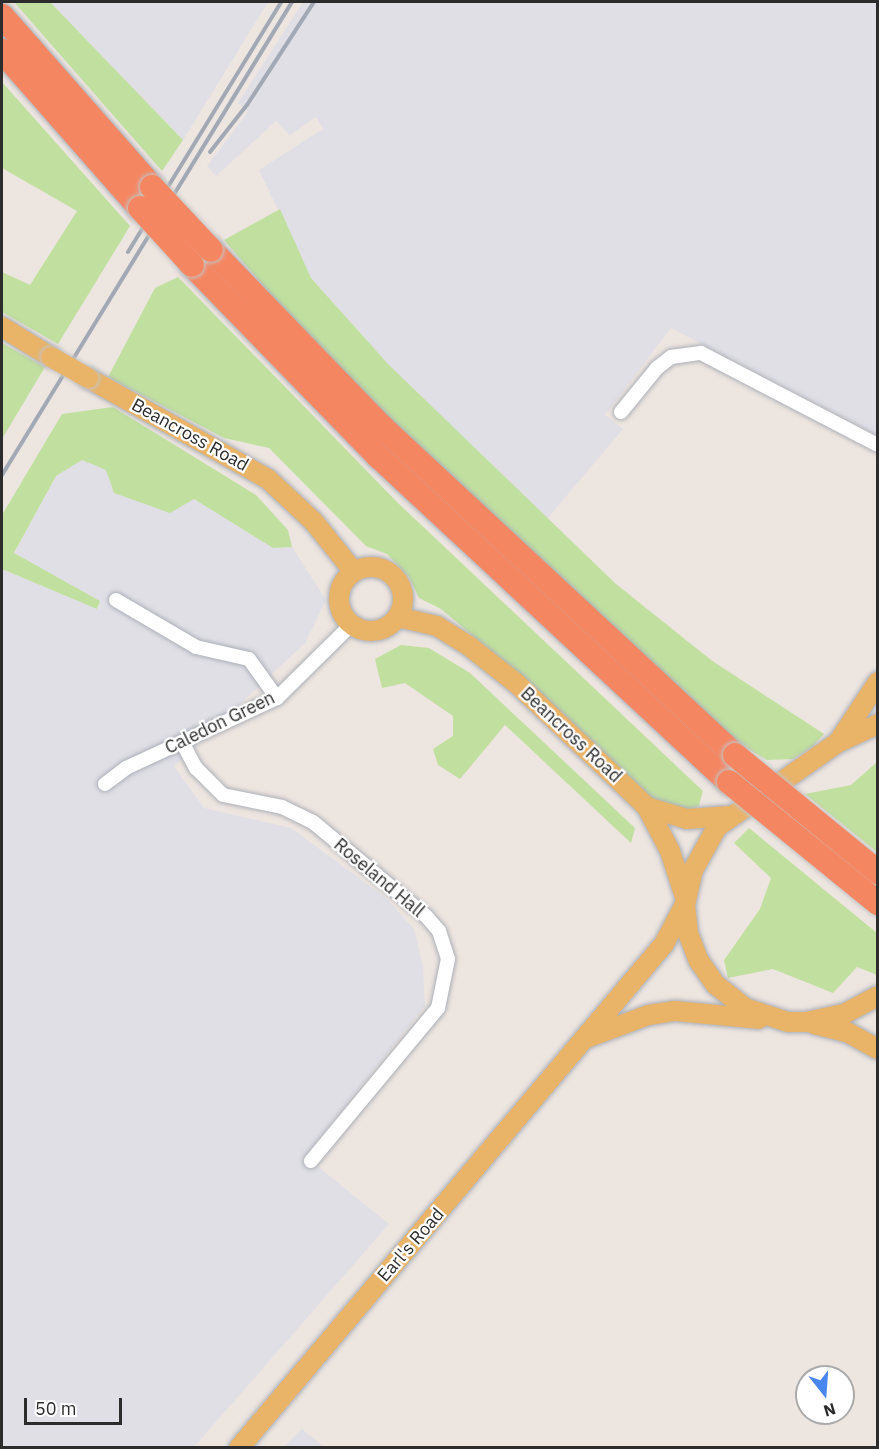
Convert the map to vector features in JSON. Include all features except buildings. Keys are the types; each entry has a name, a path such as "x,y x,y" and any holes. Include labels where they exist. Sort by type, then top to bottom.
{"highway":[{"path":"2,16 152,187 382,427 735,755 878,872"},
{"path":"2,51 192,265 405,482 729,782 878,903"}],"main road":[{"name":"Beancross Road","path":"2,327 268,479 314,522 354,572"},
{"path":"374,567 395,577 403,592 398,617 375,631 351,625 344,616 339,596 342,585 354,572 374,567"},
{"name":"Beancross Road","path":"398,617 437,627 469,646 516,683 647,807 670,851 686,902 693,948 716,985 745,1008 797,1022"},
{"path":"837,743 878,682"},
{"path":"729,816 837,743 878,724"},
{"name":"Beancross Road","path":"647,807 693,820 729,816"},
{"name":"Earl's Road","path":"239,1448 427,1228 581,1040 664,944 686,902 704,845 729,816"},
{"path":"797,1022 844,1014 878,996"},
{"name":"Earl's Road","path":"581,1040 629,1021 675,1011 797,1022"},
{"path":"797,1022 847,1032 878,1049"}],"street":[{"path":"621,412 657,368 671,357 701,353 878,445"},
{"path":"116,600 196,647 249,659 277,698"},
{"name":"Caledon Green","path":"105,784 126,768 277,698 351,625"},
{"name":"Roseland Hall","path":"182,742 196,768 223,795 282,807 313,822 426,916 438,931 448,959 438,1008 311,1161"}],"shaded area":[{"path":"50,2 268,2 183,140"},
{"path":"303,2 877,2 877,435 671,328 605,415 623,429 547,519 388,364 311,278 259,170 323,129 316,117 290,135 276,121 216,176 207,166 248,112 238,103"},
{"path":"82,460 194,499 273,548 292,547 326,600 305,643 174,766 204,808 291,828 386,898 414,929 423,967 425,1006 305,1156 389,1224 194,1447 2,1447 2,569 98,609 100,601 14,554 56,476"},
{"path":"302,1429 324,1447 284,1447"}],"green space":[{"path":"14,2 50,2 183,140 162,171"},
{"path":"2,82 130,226 58,344 2,312 2,272 30,285 77,211 2,168"},
{"path":"280,209 311,278 388,364 616,584 711,660 824,734 813,746 793,759 767,760 734,741 429,462 306,335 224,240"},
{"path":"178,277 398,503 703,791 699,806 679,813 654,804 515,671 441,609 419,598 409,577 387,554 366,546 269,448 224,438 108,377 155,288"},
{"path":"2,343 45,367 2,439"},
{"path":"113,407 256,495 288,530 292,547 273,548 194,499 170,513 114,493 106,470 82,460 56,476 14,553 100,601 97,609 2,569 2,515 62,414"},
{"path":"401,645 429,648 470,673 635,828 631,843 505,725 460,779 438,765 433,749 453,736 453,716 405,683 382,688 375,659"},
{"path":"877,762 877,852 805,794 851,785"},
{"path":"749,828 877,933 877,975 857,967 833,993 773,969 728,978 724,960 760,909 771,878 734,843"}],"railway":[{"path":"128,252 281,2"},
{"path":"2,475 292,2"},
{"path":"210,152 247,105 314,2"}]}
